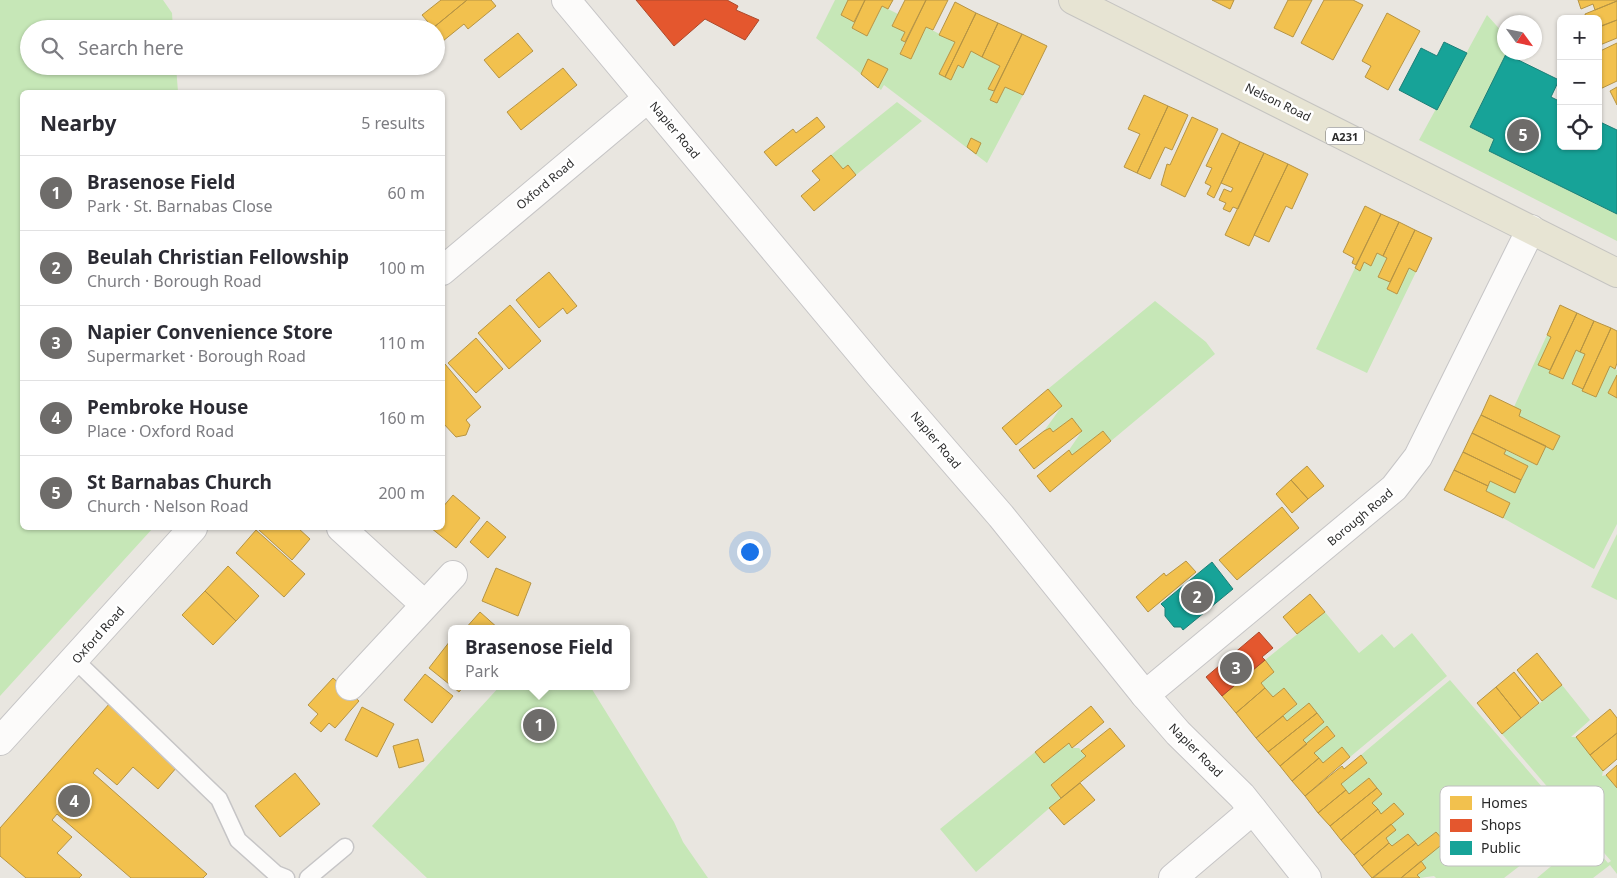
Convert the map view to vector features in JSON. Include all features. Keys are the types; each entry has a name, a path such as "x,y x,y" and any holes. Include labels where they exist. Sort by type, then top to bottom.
{"main road":[{"name":"Nelson Road","path":"1073,0 1617,273"}],"street":[{"name":"Napier Road","path":"566,0 879,374 1001,516 1145,695 1178,733 1216,768 1253,810 1307,878"},
{"name":"Oxford Road","path":"445,268 648,98"},
{"name":"Borough Road","path":"1145,695 1394,488 1418,457 1531,229"},
{"name":"Oxford Road","path":"0,741 191,530"},
{"path":"343,530 425,605"},
{"path":"350,686 452,575"},
{"path":"1173,878 1253,810"}],"lane":[{"path":"75,660 219,799 238,840 276,874 286,878"},
{"path":"308,878 345,847"}],"green space":[{"path":"0,0 163,0 172,13 172,20 20,20 20,75 177,75 178,90 20,90 20,530 151,530 0,696"},
{"path":"835,0 848,0 841,15 854,22 852,28 867,36 882,6 898,14 892,25 905,32 901,40 905,42 900,53 911,59 926,27 955,42 939,74 951,80 958,65 963,67 971,51 1000,66 988,89 994,91 990,100 997,103 1005,87 1023,95 987,163 884,85 881,90 816,38"},
{"path":"1487,15 1497,26 1497,60 1503,60 1470,127 1494,139 1489,151 1617,214 1617,241 1419,140"},
{"path":"897,102 922,121 856,175 848,165 843,169 831,155"},
{"path":"1377,253 1387,258 1378,276 1390,282 1387,289 1396,294 1409,268 1416,272 1367,373 1316,349 1355,268 1360,270 1364,262 1371,266"},
{"path":"1155,301 1206,342 1215,354 1111,441 1103,431 1072,455 1069,450 1082,431 1072,418 1053,432 1050,429 1044,431 1062,406 1048,389"},
{"path":"1547,335 1551,337 1538,365 1550,370 1549,373 1562,379 1576,350 1585,354 1572,383 1583,389 1610,366 1617,370 1617,375 1608,393 1617,398 1617,524 1594,569 1503,518 1510,503 1486,491 1490,481 1515,492 1528,466 1504,454 1506,450 1537,465 1546,446 1519,416 1521,410 1514,407"},
{"path":"1617,534 1617,600 1591,587"},
{"path":"1325,612 1359,653 1382,634 1394,648 1412,633 1447,676 1350,757 1342,747 1323,763 1314,753 1335,735 1327,726 1307,744 1303,740 1324,722 1309,703 1287,721 1283,716 1297,704 1284,688 1273,697 1261,683 1274,672 1265,660"},
{"path":"1450,680 1541,786 1440,786 1440,837 1436,832 1418,846 1408,834 1392,846 1386,838 1396,830 1391,824 1403,814 1394,803 1381,814 1372,803 1382,794 1369,778 1349,794 1341,784 1367,763 1361,755"},
{"path":"1562,685 1590,720 1571,737 1576,737 1603,771 1602,776 1606,775 1617,788 1617,874 1610,865 1593,878 1537,878 1551,866 1604,866 1604,858 1608,863 1611,861 1604,853 1604,786 1547,786 1502,734"},
{"path":"496,690 592,690 674,822 683,842 708,878 427,878 372,826"},
{"path":"1069,743 1072,748 1079,748 1086,756 1051,785 1061,798 976,872 940,829 1035,752 1044,763"},
{"path":"1440,845 1440,866 1519,866 1504,878 1436,878 1434,876 1420,878 1417,875 1426,868 1421,861"}],"building: Homes":[{"path":"441,0 467,0 443,20 426,20 422,15"},
{"path":"467,0 491,0 496,6 468,29 464,24 445,39 445,20 443,20"},
{"path":"848,0 865,0 854,22 841,15"},
{"path":"865,0 893,0 888,9 882,6 867,36 852,28"},
{"path":"905,0 926,0 905,42 901,40 905,32 892,26"},
{"path":"926,0 948,0 933,30 926,27 911,59 900,54"},
{"path":"1212,0 1234,0 1230,9"},
{"path":"1288,0 1312,0 1293,37 1274,28"},
{"path":"1324,0 1353,0 1363,5 1333,60 1301,43"},
{"path":"1578,0 1617,1 1595,10 1593,4 1581,9"},
{"path":"1617,1 1617,20 1602,26 1602,15 1585,14"},
{"path":"955,2 976,13 945,77 939,74 955,42 939,35"},
{"path":"976,13 998,23 982,57 971,51 963,68 958,65 951,80 945,77"},
{"path":"1387,13 1420,31 1388,90 1365,77 1371,66 1362,61"},
{"path":"1617,20 1617,38 1602,44 1602,26"},
{"path":"998,23 1022,34 994,91 988,89 1000,66 982,57"},
{"path":"518,33 533,51 499,78 484,60"},
{"path":"1022,34 1047,46 1023,95 1005,87 997,103 990,100"},
{"path":"1617,43 1617,81 1602,88 1602,60 1602,50"},
{"path":"868,59 888,69 878,88 861,74"},
{"path":"563,68 577,85 521,130 507,112"},
{"path":"1617,87 1617,105 1610,91"},
{"path":"1144,95 1168,106 1137,173 1124,167 1140,134 1128,129"},
{"path":"1168,106 1188,115 1172,150 1165,147 1150,179 1137,173"},
{"path":"817,117 825,127 776,166 764,152 793,129 796,133"},
{"path":"1192,117 1218,129 1185,197 1161,185 1167,164 1170,165"},
{"path":"1222,133 1240,142 1214,198 1207,194 1211,186 1205,183 1212,168 1206,166"},
{"path":"971,138 981,143 976,154 967,147"},
{"path":"1240,142 1264,153 1238,209 1233,207 1230,212 1223,209 1226,203 1219,200 1224,189 1231,192 1233,188 1221,183"},
{"path":"1264,153 1288,164 1249,246 1225,235"},
{"path":"831,155 843,169 848,165 856,175 814,211 801,196 820,180 812,171"},
{"path":"1288,164 1308,174 1292,209 1286,206 1269,242 1254,235"},
{"path":"1365,206 1381,214 1356,265 1352,263 1354,258 1343,252"},
{"path":"1381,214 1399,222 1383,256 1377,253 1371,266 1364,262 1360,271 1355,268"},
{"path":"1399,222 1415,230 1390,282 1378,277 1387,258 1383,256"},
{"path":"1415,230 1432,238 1416,272 1409,268 1397,294 1387,289"},
{"path":"549,272 577,306 567,314 563,308 539,328 516,300"},
{"path":"510,305 541,341 509,369 478,333"},
{"path":"1560,305 1577,313 1550,370 1538,365 1551,337 1547,335"},
{"path":"1577,313 1594,321 1580,352 1576,350 1563,379 1549,373"},
{"path":"1594,321 1611,328 1583,389 1572,384 1585,354 1580,352"},
{"path":"1611,328 1617,331 1617,363 1615,369 1610,366 1596,397 1582,391"},
{"path":"476,338 503,369 476,393 448,363"},
{"path":"445,364 481,407 466,420 470,425 466,435 456,437 445,425"},
{"path":"1617,375 1617,398 1608,393"},
{"path":"1048,389 1062,406 1016,445 1002,428"},
{"path":"1490,395 1521,410 1519,416 1560,436 1553,450 1481,415"},
{"path":"1481,415 1546,446 1537,465 1472,433"},
{"path":"1072,418 1082,431 1034,469 1019,450 1044,431 1050,428 1053,432"},
{"path":"1103,431 1111,441 1050,492 1037,476 1069,450 1072,455"},
{"path":"1472,433 1506,450 1504,454 1528,466 1521,480 1463,452"},
{"path":"1463,452 1521,480 1515,493 1490,481 1488,486 1454,470"},
{"path":"1307,466 1324,486 1308,499 1291,480"},
{"path":"1454,470 1488,486 1486,491 1510,503 1503,518 1444,490"},
{"path":"1291,480 1308,499 1292,513 1276,494"},
{"path":"453,495 480,518 456,548 434,530 445,530 445,504"},
{"path":"1282,507 1299,528 1237,580 1219,560"},
{"path":"487,521 506,537 488,558 470,542"},
{"path":"256,530 305,574 284,597 236,553"},
{"path":"259,530 300,530 310,539 292,560"},
{"path":"1186,561 1196,572 1148,612 1136,597 1164,573 1166,576"},
{"path":"228,566 259,596 236,621 205,591"},
{"path":"496,568 531,583 518,616 482,601"},
{"path":"205,591 236,621 213,645 182,615"},
{"path":"1310,594 1325,612 1297,634 1283,617"},
{"path":"480,612 495,625 469,625"},
{"path":"448,644 448,683 429,668"},
{"path":"1537,653 1562,685 1542,701 1517,670"},
{"path":"1265,660 1274,672 1261,683 1265,688 1236,713 1222,696"},
{"path":"1514,672 1539,703 1521,718 1496,687"},
{"path":"425,674 453,696 432,723 404,700"},
{"path":"333,678 359,701 335,728 329,723 321,732 310,723 318,714 308,705"},
{"path":"1496,687 1521,718 1502,734 1477,703"},
{"path":"1265,688 1273,697 1284,688 1297,704 1256,738 1236,713"},
{"path":"110,703 177,767 158,789 133,767 117,785 97,768 93,773 207,874 203,878 131,878 57,814 52,820 72,837 57,853 82,875 79,878 26,878 0,856 0,828"},
{"path":"1309,703 1317,713 1268,752 1256,738 1283,716 1287,721"},
{"path":"1091,706 1104,722 1072,748 1069,743 1044,763 1035,752"},
{"path":"362,707 394,724 377,757 345,740"},
{"path":"1610,709 1617,718 1617,733 1590,755 1576,737"},
{"path":"1317,713 1324,722 1303,740 1307,744 1280,766 1268,752"},
{"path":"1327,726 1335,736 1314,753 1319,758 1292,781 1280,766"},
{"path":"1110,728 1125,746 1061,798 1051,785 1086,756 1081,751"},
{"path":"1617,733 1617,759 1603,771 1590,755"},
{"path":"418,739 424,761 399,768 393,746"},
{"path":"1342,747 1350,757 1305,796 1292,781 1319,758 1323,763"},
{"path":"1361,755 1367,763 1341,784 1346,790 1318,813 1305,796 1342,766 1344,769"},
{"path":"1617,765 1617,788 1606,775"},
{"path":"295,773 320,804 280,837 255,806"},
{"path":"1369,778 1377,788 1330,826 1318,813 1346,790 1349,794"},
{"path":"1080,783 1095,800 1064,825 1049,808"},
{"path":"1377,788 1382,794 1372,803 1378,809 1341,840 1330,826"},
{"path":"1394,803 1404,814 1354,855 1341,840 1378,809 1381,814"},
{"path":"1391,824 1396,830 1386,838 1389,843 1362,866 1354,855"},
{"path":"1436,832 1440,836 1440,846 1401,878 1373,878 1416,843 1418,846"},
{"path":"1408,834 1416,843 1372,878 1362,866 1389,843 1392,846"},
{"path":"1421,861 1426,868 1417,875 1420,878 1401,878"}],"building: Shops":[{"path":"636,0 727,0 738,6 736,10 759,20 745,40 705,19 674,46"},
{"path":"1259,632 1273,648 1262,657 1265,660 1222,696 1206,677"}],"building: Public":[{"path":"1444,42 1467,53 1437,110 1399,90 1421,48 1437,56"},
{"path":"1503,60 1518,60 1557,79 1557,84 1551,97 1557,100 1557,150 1602,150 1602,123 1617,130 1617,214 1489,151 1494,139 1470,127"},
{"path":"1212,562 1233,589 1183,630 1181,627 1174,627 1165,616 1165,608 1161,604"}],"place":[{"name":"St Barnabas Church","path":"1523,135"},
{"name":"Beulah Christian Fellowship","path":"1197,597"},
{"name":"Napier Convenience Store","path":"1236,668"},
{"name":"Brasenose Field","path":"539,725"},
{"name":"Pembroke House","path":"74,801"}]}
